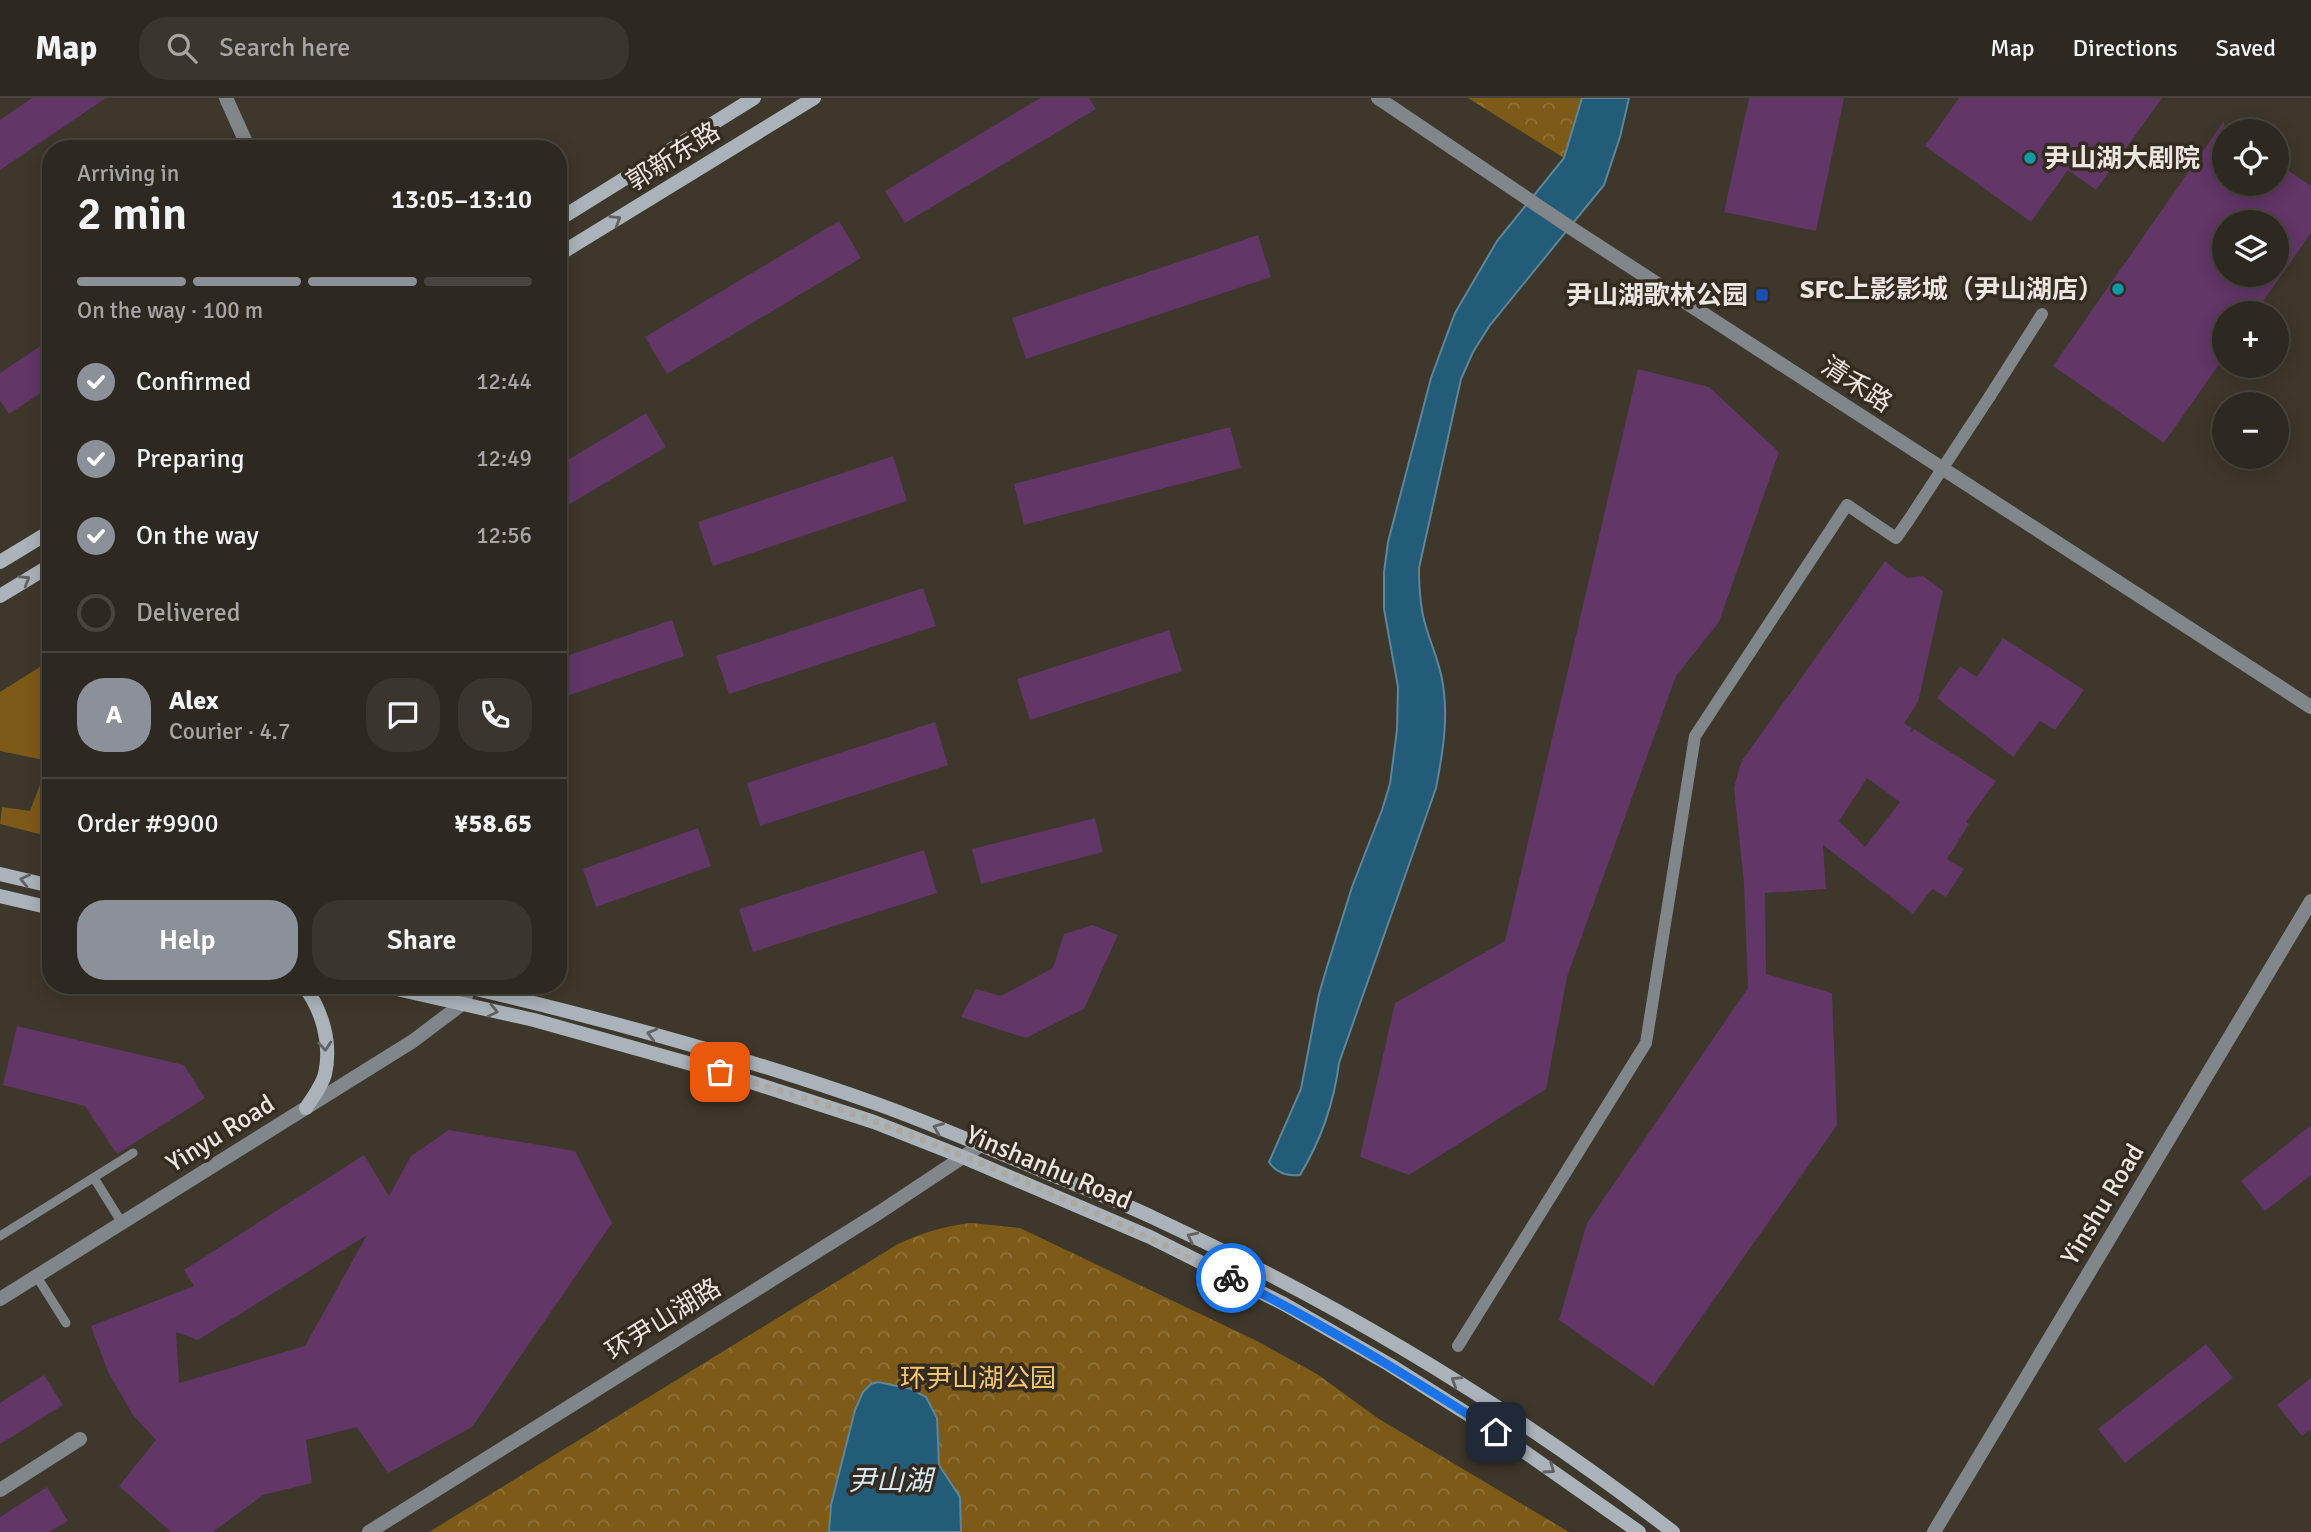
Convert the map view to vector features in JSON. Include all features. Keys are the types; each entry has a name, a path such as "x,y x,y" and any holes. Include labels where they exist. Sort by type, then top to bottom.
{"main road":[{"name":"郭新东路","path":"567,214 754,98"},
{"name":"郭新东路","path":"567,250 814,98"},
{"path":"0,562 42,536"},
{"path":"0,596 42,570"},
{"path":"0,874 42,884"},
{"path":"0,896 42,906"},
{"path":"306,1108 325,1075 327,1051 324,1026 310,994"},
{"name":"Yinshanhu Road","path":"418,994 534,1020 720,1072 874,1122 1150,1237 1284,1304 1390,1365 1496,1432 1639,1532"},
{"name":"Yinshanhu Road","path":"500,994 723,1053 882,1105 1154,1218 1295,1288 1380,1336 1513,1417 1672,1532"}],"street":[{"path":"226,98 245,140"},
{"name":"清禾路","path":"1378,98 1574,230 2311,707"},
{"path":"1458,1346 1646,1043 1695,736 1847,505 1896,538 2042,314"},
{"name":"Yinshu Road","path":"1934,1532 2311,901"},
{"path":"462,1004 465,994"},
{"name":"Yinyu Road","path":"0,1299 413,1041 462,1004"},
{"name":"环尹山湖路","path":"369,1532 868,1219 981,1145"},
{"path":"0,1490 80,1439"}],"lane":[{"path":"0,1236 133,1153"},
{"path":"94,1178 122,1223"},
{"path":"37,1277 66,1323"}],"green space":[{"path":"1468,98 1582,98 1564,158"},
{"path":"42,666 42,760 0,751 0,692"},
{"path":"42,779 42,835 0,824 2,807 30,811"},
{"name":"环尹山湖公园","path":"971,1223 1020,1228 1257,1341 1317,1374 1379,1419 1569,1532 429,1532 898,1244 933,1230"}],"water":[{"path":"1582,98 1629,98 1620,137 1604,185 1490,325 1473,352 1461,379 1419,568 1422,613 1439,666 1444,693 1444,734 1436,788 1339,1063 1334,1092 1320,1135 1300,1175 1286,1174 1275,1169 1269,1162 1301,1089 1319,994 1352,887 1390,784 1397,730 1398,687 1384,609 1384,572 1388,542 1431,378 1455,313 1497,241 1564,158"},
{"name":"尹山湖","path":"878,1382 911,1389 926,1397 937,1418 939,1465 960,1497 961,1532 829,1532 831,1505 855,1410 863,1392 871,1384"}],"building":[{"path":"32,98 106,98 0,170 0,120"},
{"path":"1040,98 1089,98 1096,109 905,223 885,191"},
{"path":"1749,98 1844,98 1816,231 1724,212"},
{"name":"尹山湖大剧院","path":"1959,98 2162,98 2096,190 2068,170 2031,222 1925,146"},
{"path":"2212,138 2212,196 2289,196 2289,171 2311,186 2311,233 2289,264 2289,210 2212,210 2212,287 2273,287 2263,301 2212,301 2212,374 2164,443 2053,366"},
{"path":"839,221 861,258 667,374 645,337"},
{"path":"1258,235 1271,277 1026,359 1012,318"},
{"path":"42,345 42,392 9,414 0,401 0,373"},
{"path":"1638,369 1709,387 1779,452 1719,622 1676,676 1567,977 1546,1089 1409,1175 1360,1157 1395,1003 1505,941"},
{"path":"646,413 666,447 567,506 567,461"},
{"path":"1230,427 1241,468 1024,525 1014,484"},
{"path":"893,456 907,501 713,566 698,522"},
{"path":"1885,561 1907,578 1923,576 1943,591 1918,702 1904,723 1912,728 1910,733 1914,729 1996,781 1966,822 1969,824 1947,859 1964,869 1946,897 1932,889 1913,914 1823,845 1826,889 1765,893 1766,974 1832,993 1837,1125 1653,1386 1559,1320 1587,1223 1748,988 1744,884 1734,788 1743,759","holes":["1867,778 1900,802 1865,847 1839,821"]},
{"path":"923,588 936,626 729,694 716,656"},
{"path":"672,620 684,656 567,696 567,656"},
{"path":"1169,630 1182,671 1030,720 1017,679"},
{"path":"2003,638 2084,690 2055,730 2040,721 2013,757 1937,698 1960,666 1977,677"},
{"path":"935,722 948,765 760,826 747,783"},
{"path":"1095,818 1103,852 981,884 972,849"},
{"path":"698,828 711,866 596,907 583,869"},
{"path":"924,850 937,893 753,952 739,909"},
{"path":"1092,925 1118,935 1084,1009 1026,1038 961,1017 976,989 1001,996 1053,968 1064,934"},
{"path":"17,1026 184,1065 205,1098 117,1154 85,1106 3,1085"},
{"path":"2311,1125 2311,1175 2265,1211 2241,1181"},
{"path":"449,1130 575,1151 612,1223 472,1427 388,1473 357,1427 306,1440 312,1483 263,1495 213,1532 171,1532 119,1486 156,1440 133,1415 108,1372 91,1326 194,1286 184,1270 364,1155 389,1196 411,1156","holes":["367,1235 305,1346 179,1383 176,1332 198,1340"]},
{"path":"2206,1344 2233,1378 2125,1463 2098,1429"},
{"path":"44,1375 63,1405 0,1444 0,1403"},
{"path":"2311,1378 2311,1429 2302,1436 2277,1405"},
{"path":"47,1487 68,1521 49,1532 0,1532 0,1517"}],"way so far":[{"path":"720,1072 874,1122 963,1157 1150,1237 1231,1278"}],"place":[{"name":"尹山湖大剧院","path":"2030,158"},
{"name":"SFC上影影城（尹山湖店）","path":"2118,289"},
{"name":"尹山湖歌林公园","path":"1762,295"}],"route":[{"path":"1231,1278 1284,1304 1390,1365 1496,1432"}]}
